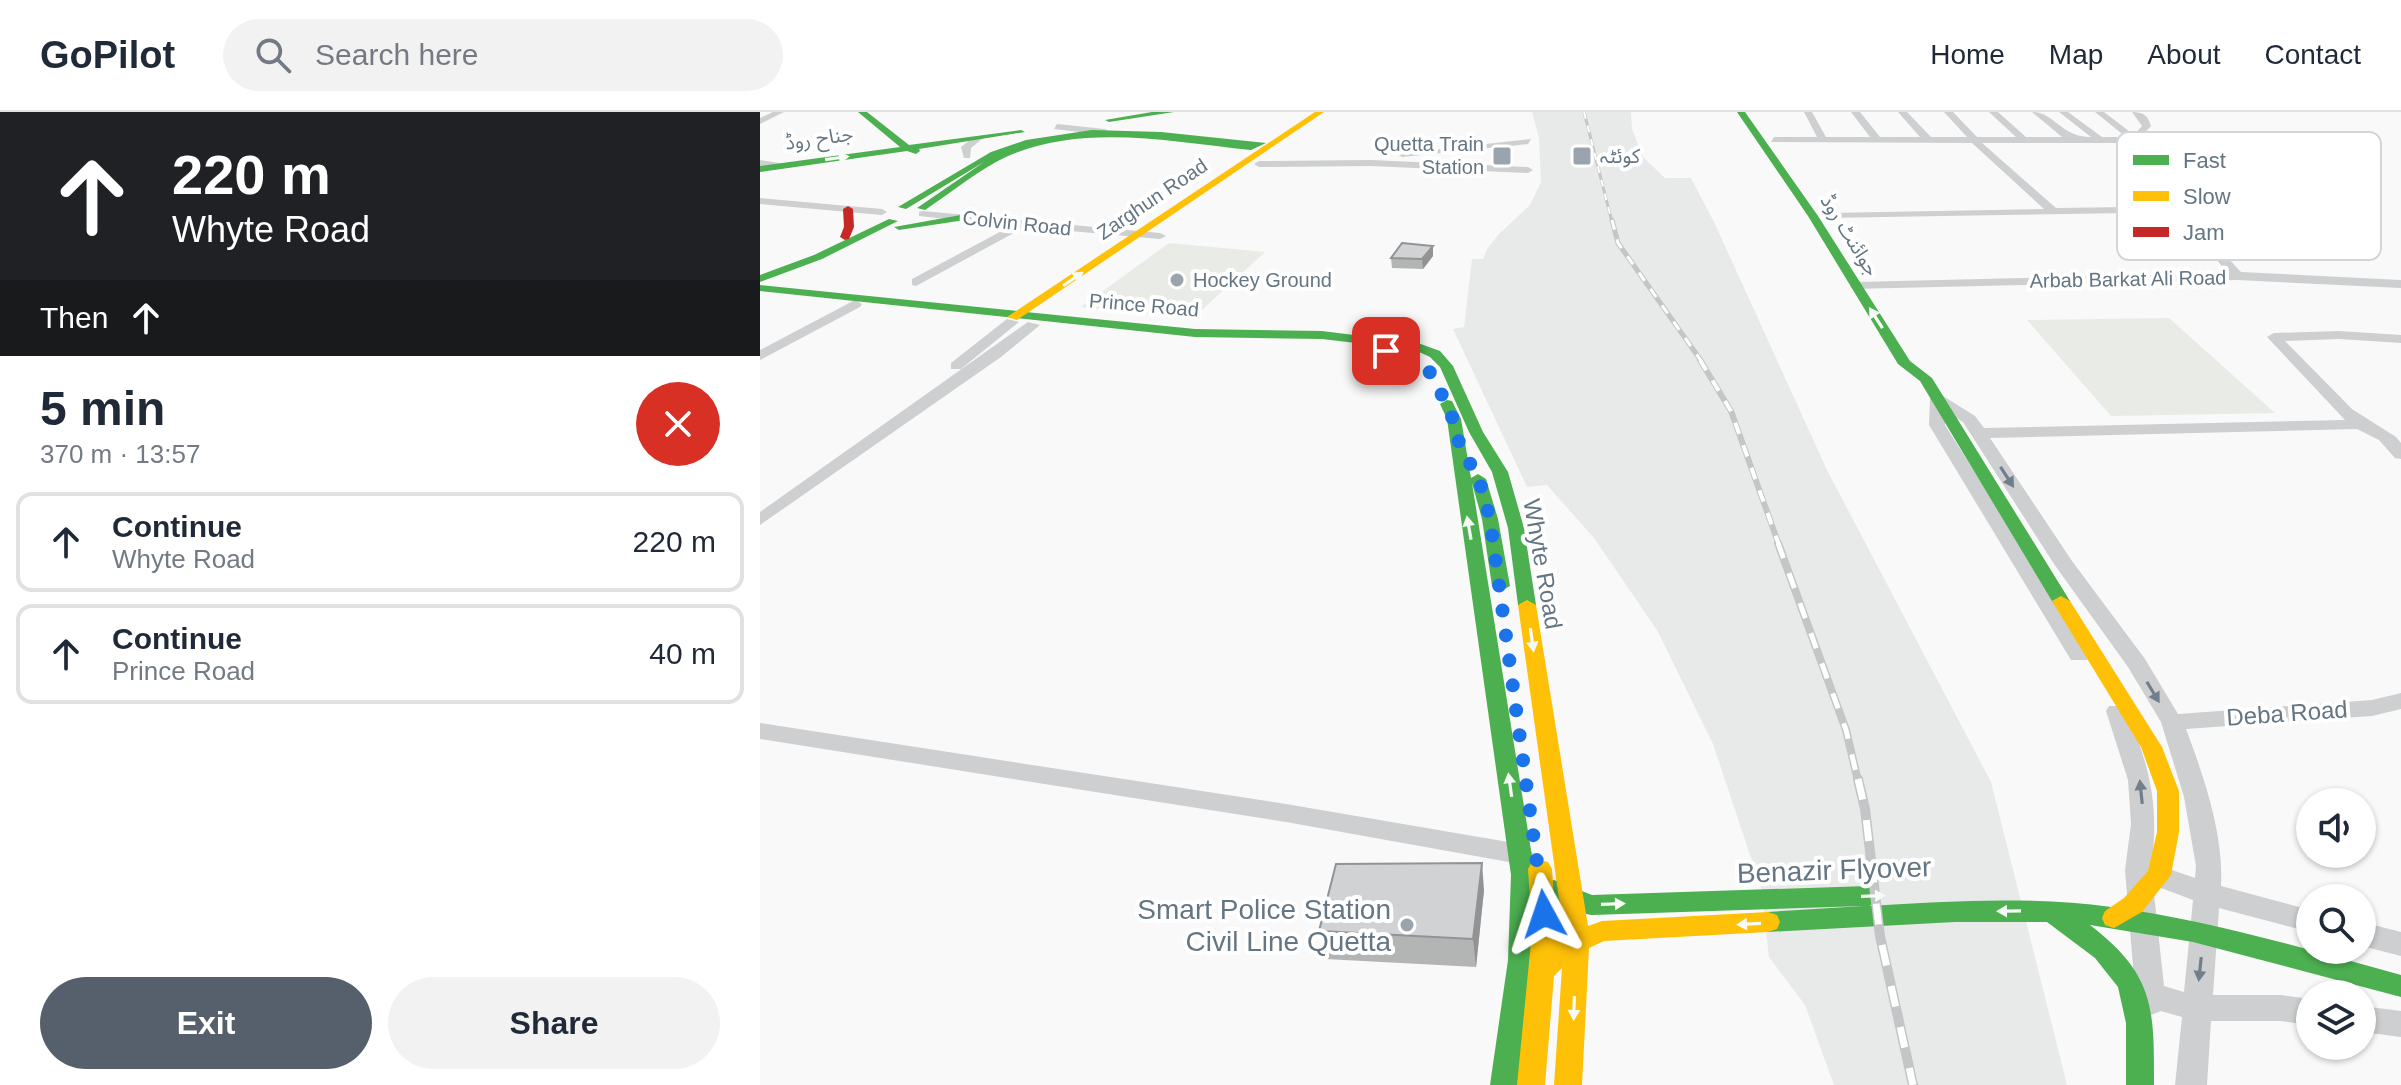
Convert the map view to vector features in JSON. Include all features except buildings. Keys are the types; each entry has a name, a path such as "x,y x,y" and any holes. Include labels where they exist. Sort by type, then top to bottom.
{"main road":[{"path":"862,112 907,148 973,159 1031,141 1105,132 1251,154"},
{"name":"جناح روڈ","path":"760,166 786,165 1060,124 1170,112"},
{"name":"Zarghun Road","path":"1027,321 1251,154 1320,112"},
{"name":"Zarghun Road","path":"1027,321 1080,295 1160,236 1251,154 1334,112"},
{"name":"جوائنٹ روڈ","path":"1741,112 1813,216 1905,364 1925,378 2151,747 2168,791 2168,832 2159,875 2133,905"},
{"name":"جوائنٹ روڈ","path":"1754,112 1927,362 1925,378"},
{"path":"760,279 865,235 1004,155 1049,140 1104,135 1251,154"},
{"path":"760,272 812,256 845,237 900,214 973,159"},
{"path":"845,237 849,227 848,209"},
{"path":"865,235 961,218"},
{"path":"760,266 812,256"},
{"path":"810,293 801,283 800,275 812,256"},
{"name":"Prince Road","path":"764,294 810,293 1027,321 1195,333 1322,335 1418,347 1435,354 1446,366 1476,432"},
{"name":"Prince Road","path":"764,294 1189,339 1317,343 1402,354 1418,360 1428,369 1451,412 1456,436"},
{"path":"1476,432 1480,483 1490,519 1504,608"},
{"name":"Whyte Road","path":"1476,432 1500,472 1516,528 1577,936 1568,1085"},
{"path":"1456,436 1480,483"},
{"path":"1456,436 1523,875 1521,960 1504,1085"},
{"path":"1531,805 1542,881 1545,932 1531,1085"},
{"name":"Benazir Flyover","path":"1542,881 1576,902 1592,905 2025,893 2064,895 2225,920"},
{"path":"2114,918 2133,905"},
{"name":"Benazir Flyover","path":"1542,971 1554,955 1573,940 1602,931 1988,911 2053,912 2114,918 2240,944 2401,986"},
{"path":"2053,912 2102,946 2126,968 2139,994 2140,1085"},
{"path":"2254,926 2296,936"}],"street":[{"path":"760,121 780,112"},
{"path":"1808,112 1823,140"},
{"path":"1855,112 1877,140"},
{"path":"1902,112 1928,140"},
{"path":"1948,112 2054,212"},
{"path":"1993,112 2024,140"},
{"path":"2036,112 2071,140"},
{"path":"2063,112 2100,140"},
{"path":"2099,112 2125,132"},
{"path":"2136,112 2145,119 2147,126 2142,132"},
{"path":"1060,124 1105,132"},
{"path":"973,159 966,147 978,138"},
{"path":"1777,144 1823,140 1928,140 1979,144 2024,140 2117,140"},
{"path":"1251,154 1375,157 1528,141"},
{"path":"1777,144 2116,148"},
{"path":"1251,154 1528,170"},
{"name":"Colvin Road","path":"760,201 1160,236"},
{"path":"1827,216 2117,211"},
{"path":"916,282 1022,224"},
{"path":"2223,260 2237,276"},
{"name":"Arbab Barkat Ali Road","path":"1856,286 2237,276 2401,284"},
{"path":"760,356 855,304"},
{"name":"Zarghun Road","path":"760,505 973,354 1027,321"},
{"name":"Zarghun Road","path":"760,520 996,354 1027,321"},
{"path":"2401,339 2339,335 2274,337 2360,424 2389,436 2401,454"},
{"path":"1938,399 1969,419 2064,564 2137,664 2172,722 2196,797 2209,866 2191,1085"},
{"path":"1938,399 1937,425 2054,617 2116,709 2140,780 2144,824 2138,870 2151,995 2155,1085"},
{"path":"1979,433 2360,424"},
{"name":"Deba Road","path":"2172,722 2372,708 2401,701"},
{"path":"760,731 1271,810 1520,854"},
{"path":"2138,870 2208,894 2296,917"},
{"path":"2151,995 2195,1008 2296,1010"},
{"path":"2376,1021 2401,1024"}],"shaded area":[{"path":"1532,112 1631,112 1632,129 1643,157 1665,178 1691,178 1827,470 1991,782 2067,1085 1834,1085 1805,1005 1769,957 1761,888 1713,744 1657,630 1594,538 1547,485 1527,487 1453,329 1464,327 1472,259 1483,259 1499,234 1530,205 1541,182 1539,138"},
{"name":"Hockey Ground","path":"1169,243 1265,252 1192,319 1081,307"},
{"path":"2169,318 2275,413 2111,416 2027,320"}],"railway":[{"path":"1584,112 1612,222"},
{"path":"1612,220 1618,243 1702,362"},
{"path":"1700,360 1731,411 1779,545"},
{"path":"1778,543 1846,730 1858,781"},
{"path":"1858,779 1865,809 1880,936 1913,1085"}],"traffic: fast":[{"path":"862,112 907,148 916,151"},
{"path":"1109,120 1170,112"},
{"path":"1741,112 1813,216 1905,364 1925,378 2061,601"},
{"path":"760,169 1021,132"},
{"path":"903,207 994,154 1059,136 1126,132 1262,143 1251,147 1158,137 1096,135 1065,138 1035,144 995,159 922,208"},
{"path":"899,227 961,218"},
{"path":"760,279 818,257 893,221"},
{"path":"760,288 1020,313"},
{"path":"1020,313 1195,333 1322,335 1418,347 1435,354 1446,366 1476,432 1500,472 1516,528 1527,605"},
{"path":"1447,404 1454,419 1523,875 1521,960 1504,1085"},
{"path":"1478,479 1490,519 1501,586"},
{"path":"1554,890 1576,902 1592,905 1868,896"},
{"path":"1768,922 1992,911 2109,917 2236,942 2401,986"},
{"path":"2053,913 2104,950 2130,982 2139,1023 2140,1085"}],"traffic: slow":[{"path":"1013,317 1320,112"},
{"path":"2061,601 2151,747 2168,791 2168,832 2159,875 2133,905 2114,918"},
{"path":"1527,605 1577,936 1568,1085"},
{"path":"1531,1085 1545,932 1540,869"},
{"path":"1542,971 1568,945 1602,931 1768,922"}],"traffic: jam":[{"path":"845,237 849,227 848,209"}],"place":[{"name":"Quetta Train Station","path":"1502,156"},
{"name":"کوئٹہ","path":"1582,156"},
{"name":"Hockey Ground","path":"1177,280"},
{"name":"Smart Police Station Civil Line Quetta","path":"1407,925"}],"route":[{"path":"1386,351 1418,360 1428,369 1451,412 1456,436 1480,483 1490,519 1515,681 1544,914"}]}
